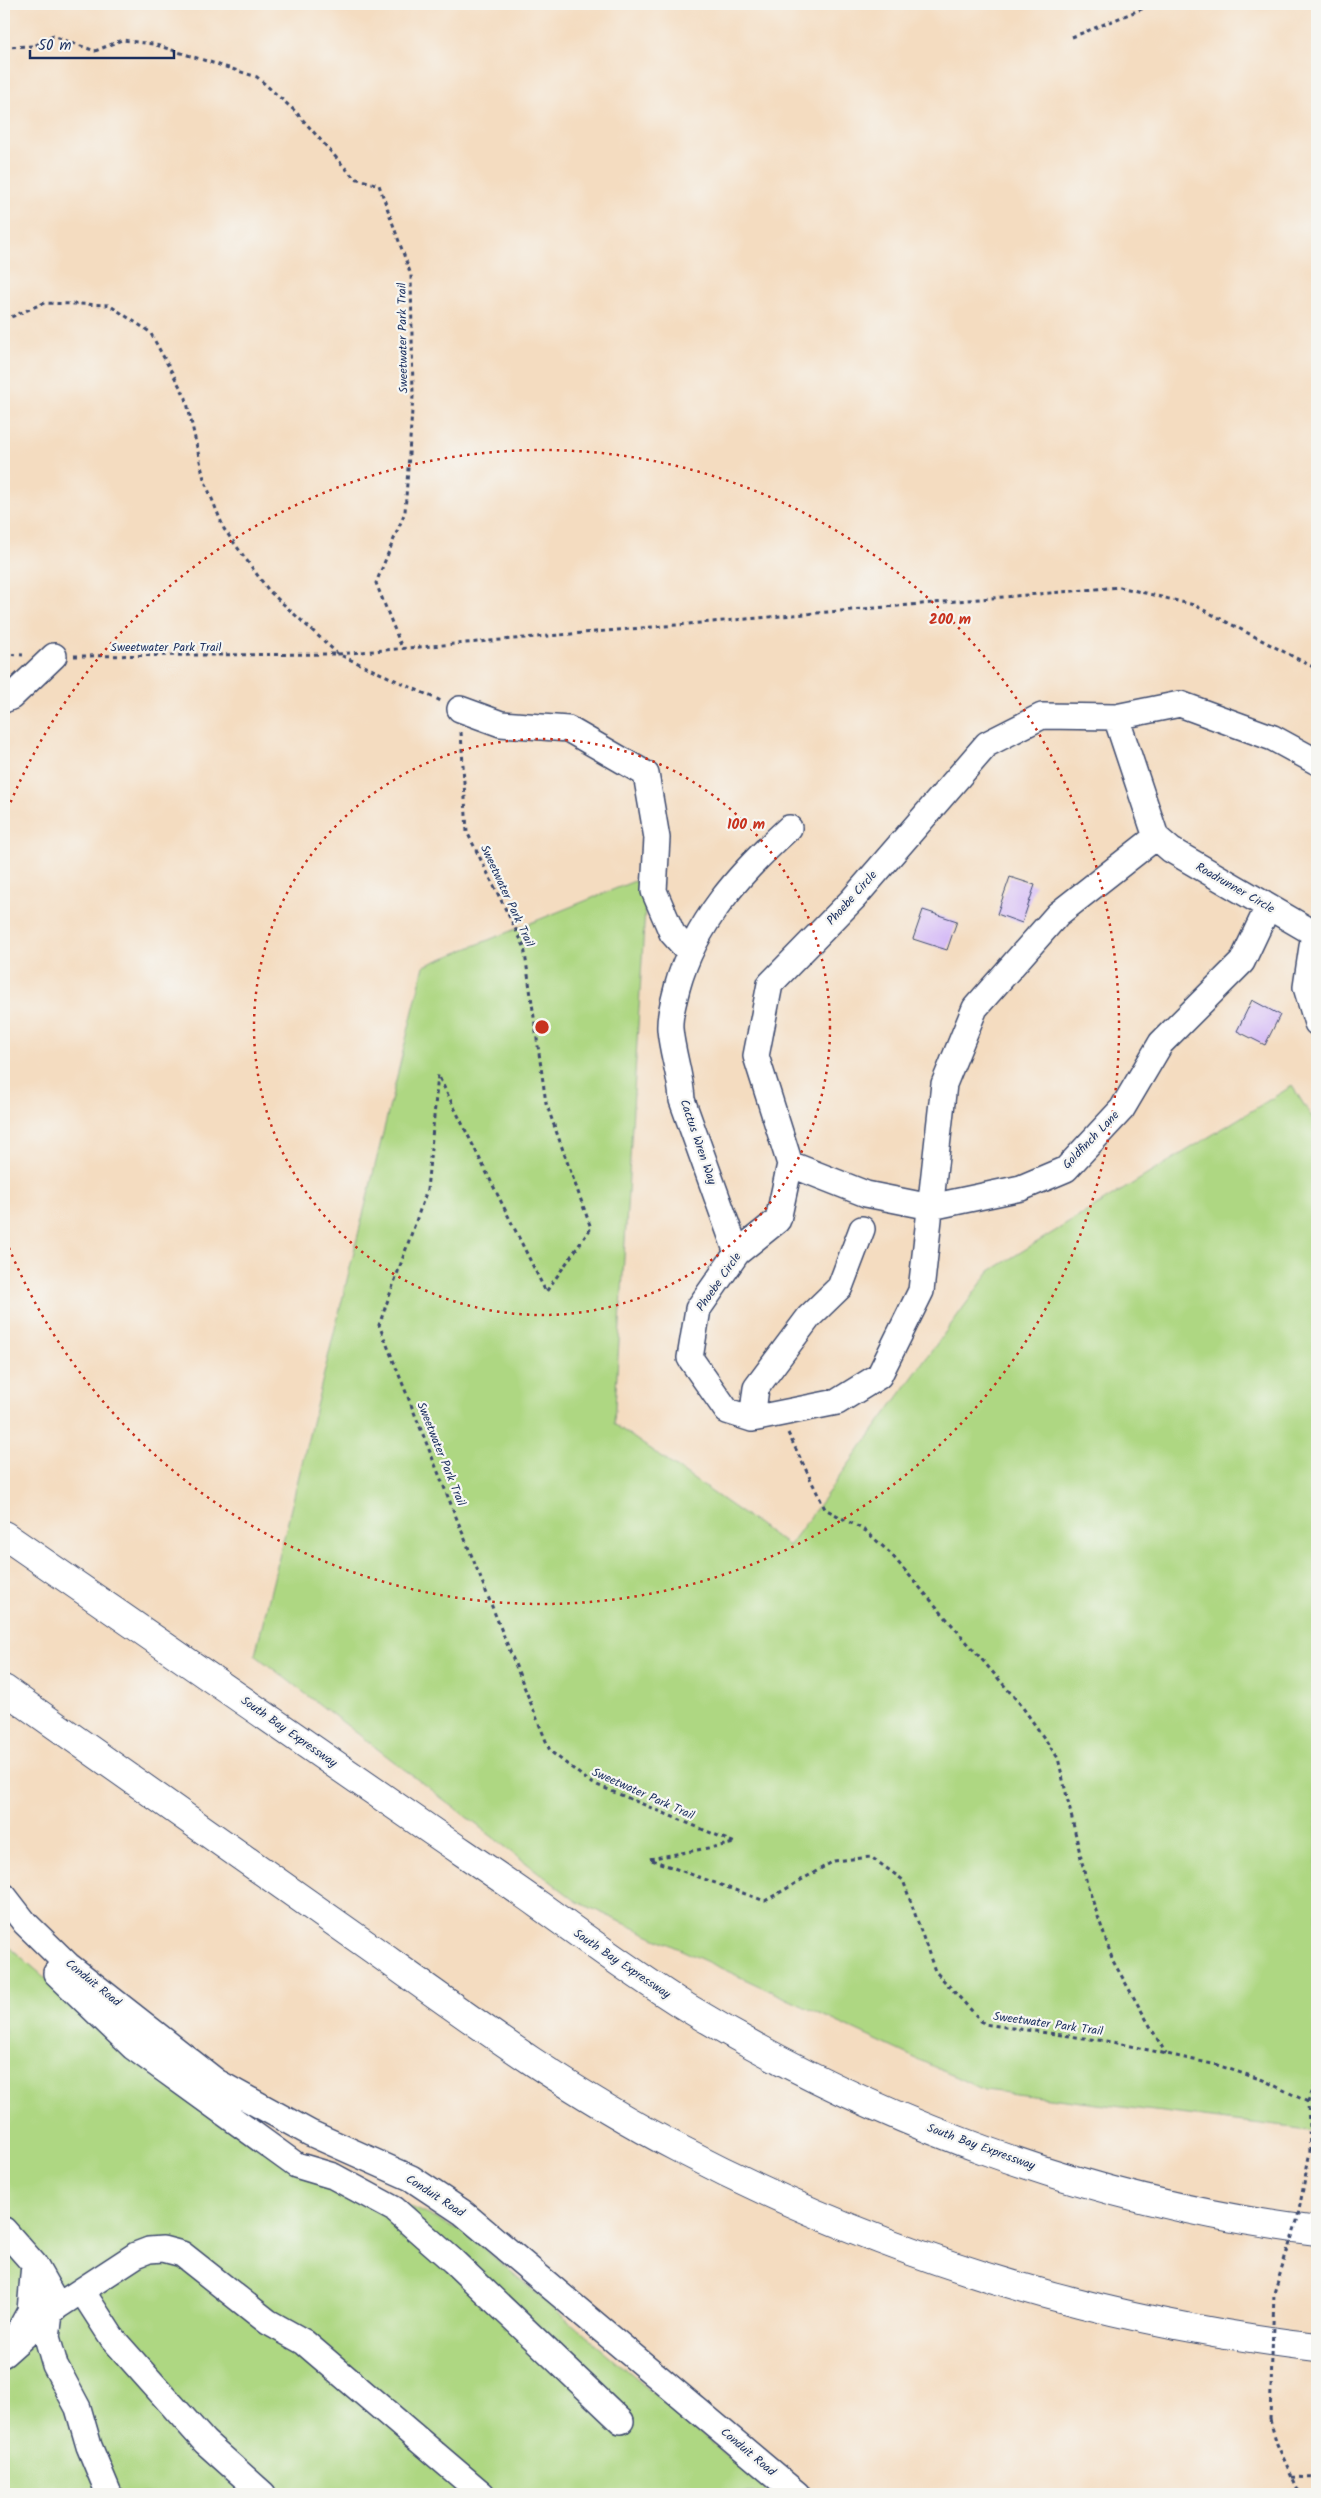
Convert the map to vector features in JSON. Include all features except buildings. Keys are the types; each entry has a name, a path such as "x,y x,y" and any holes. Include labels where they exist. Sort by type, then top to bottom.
{"highway":[{"name":"South Bay Expressway","path":"4,1535 538,1904 636,1975 709,2020 793,2066 910,2121 1016,2161 1073,2179 1191,2209 1317,2231"},
{"path":"4,1689 511,2048 619,2116 731,2176 873,2238 967,2272 1028,2290 1152,2321 1214,2333 1317,2347"}],"street":[{"path":"4,700 11,697 54,656"},
{"name":"Phoebe Circle","path":"1156,837 1058,914 975,1008 944,1084 920,1291 879,1376 837,1402 780,1415 752,1419 726,1411 690,1358 698,1309 737,1253 778,1220 790,1164 756,1056 770,984 853,899 987,744 1042,716 1116,717 1180,704 1273,738 1317,762"},
{"path":"460,709 501,724 568,729 646,774 657,838 654,891 672,933 688,952"},
{"path":"1116,717 1156,837"},
{"name":"Cactus Wren Way","path":"737,1253 682,1100 682,1081 670,1029 672,1010 688,952 728,890 758,857 789,828"},
{"name":"Roadrunner Circle","path":"1156,837 1171,850 1316,934"},
{"name":"Goldfinch Lane","path":"790,1164 866,1194 931,1206 1021,1188 1066,1169 1122,1108 1161,1043 1242,962 1268,906"},
{"path":"1316,934 1306,987 1317,1023"},
{"path":"752,1419 756,1388 809,1317 840,1287 862,1229"},
{"name":"Conduit Road","path":"4,1896 25,1922 68,1965 217,2082 310,2133 411,2178 462,2212 798,2494"},
{"path":"4,1923 133,2047 296,2165 333,2176 394,2209 453,2261 621,2421"},
{"path":"4,2230 34,2264 54,2310 47,2337 55,2366 78,2408 89,2446 109,2494"},
{"path":"7,2351 54,2310 136,2255 149,2250 163,2249 182,2254 268,2322 304,2342 482,2494"},
{"path":"7,2351 30,2311 34,2264"},
{"path":"82,2291 113,2339 133,2362 205,2442 263,2494"}],"path":[{"path":"1072,37 1154,4"},
{"name":"Sweetwater Park Trail","path":"4,47 34,46 53,36 95,50 122,40 154,44 257,77 295,111 354,178 379,184 411,275 413,396 405,512 376,583 402,648"},
{"name":"Sweetwater Park Trail","path":"4,320 44,304 109,306 150,332 186,398 204,479 224,529 269,591 338,654 460,709 467,832 524,946 546,1103 591,1228 546,1292 438,1075 427,1190 380,1325 550,1751 590,1782 735,1843 648,1859 765,1901 834,1861 871,1857 903,1880 935,1971 984,2024 1112,2042 1217,2066 1263,2080 1308,2102"},
{"path":"338,654 1120,587 1194,605 1317,669"},
{"name":"Sweetwater Park Trail","path":"54,656 338,654"},
{"path":"780,1415 825,1509 866,1531 890,1553 1021,1706 1058,1758 1087,1884 1114,1962 1166,2054"},
{"path":"1300,2494 1277,2444 1270,2420 1274,2293 1297,2221 1310,2151 1308,2102 1317,2081"},
{"path":"1292,2478 1317,2478"}],"green space":[{"path":"647,876 614,1424 789,1546 990,1271 1292,1086 1317,1125 1317,2131 984,2090 576,1901 255,1655 424,966"},
{"path":"4,1938 13,1950 95,2021 264,2138 466,2233 771,2494 4,2494"}]}
